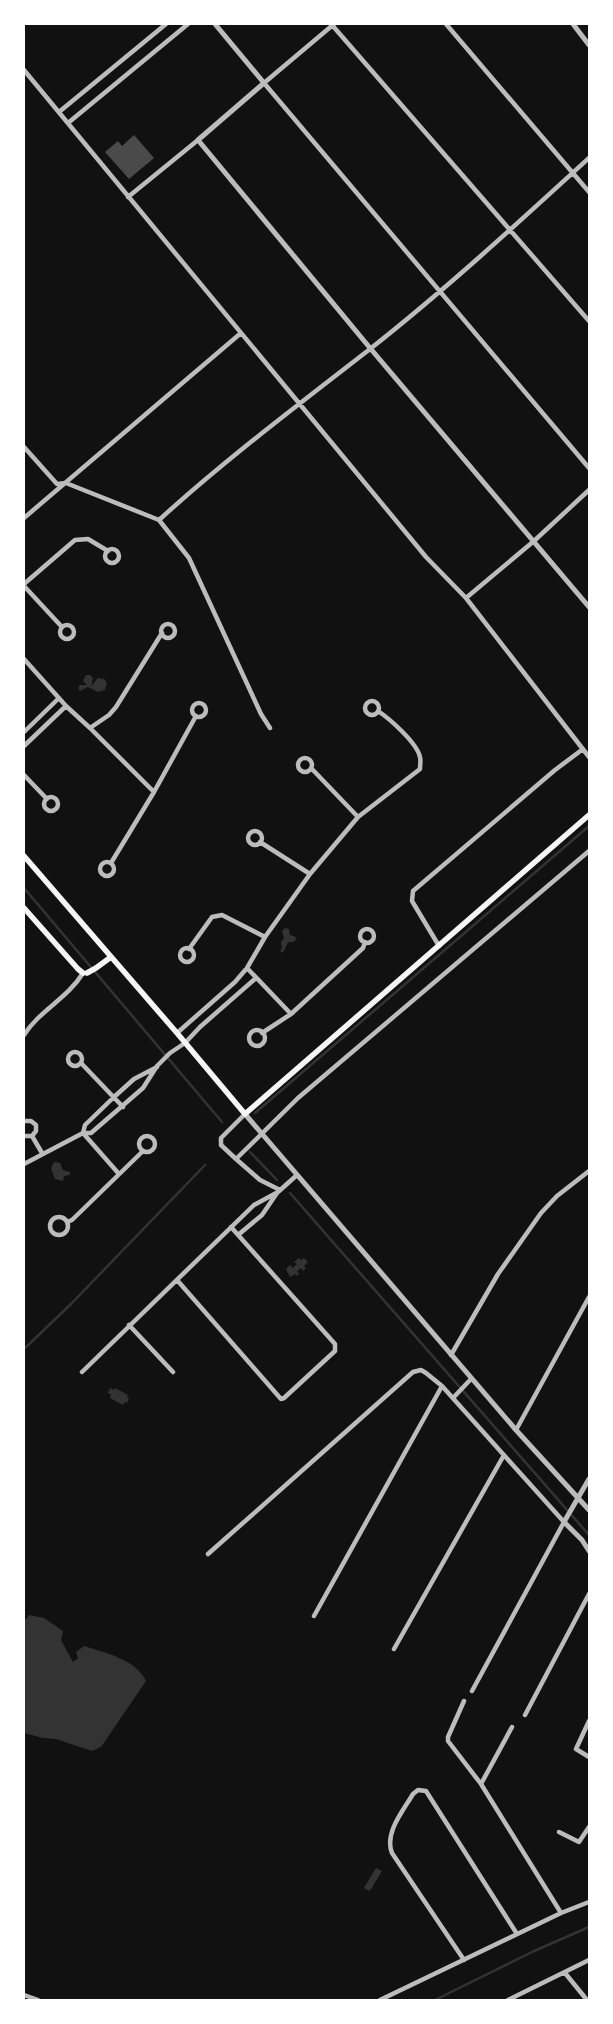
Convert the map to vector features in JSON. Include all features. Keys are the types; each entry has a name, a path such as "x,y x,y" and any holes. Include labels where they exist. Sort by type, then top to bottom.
{"main road":[{"path":"24,856 245,1114 589,815"},
{"path":"24,908 78,970 85,973 96,968 111,957"}],"street":[{"path":"59,112 166,24"},
{"path":"68,123 188,24"},
{"path":"215,24 589,468"},
{"path":"128,197 198,140 333,24 589,321"},
{"path":"446,24 589,192"},
{"path":"573,24 589,45"},
{"path":"24,70 426,557 466,598 589,758"},
{"path":"198,140 370,348 589,607"},
{"path":"159,520 206,477 439,291 589,158"},
{"path":"24,518 240,334"},
{"path":"24,446 57,484 66,483 159,520 189,558 260,714 270,728"},
{"path":"466,598 534,541 589,490"},
{"path":"62,627 24,585 75,540 88,539 108,551"},
{"path":"90,728 109,715 116,707 162,633"},
{"path":"24,659 66,706 154,792"},
{"path":"24,732 59,698"},
{"path":"24,746 66,706"},
{"path":"177,1033 235,982 247,968 265,937 310,874 358,816 420,769 420,756 416,750 395,724 378,712"},
{"path":"111,863 154,792 196,716"},
{"path":"439,946 412,901 413,891 547,776 583,749"},
{"path":"311,768 358,816"},
{"path":"24,775 46,799"},
{"path":"260,842 310,874"},
{"path":"236,1158 298,1098 589,851"},
{"path":"189,949 212,917 217,915 222,915 265,937"},
{"path":"262,1033 291,1014 363,948 365,942"},
{"path":"247,968 291,1014"},
{"path":"24,1035 32,1024 74,987 85,973"},
{"path":"24,1164 83,1133 91,1133 144,1087 159,1064 170,1053 185,1043 200,1027 256,978"},
{"path":"80,1063 122,1107"},
{"path":"83,1133 85,1125 114,1097 134,1080 159,1064"},
{"path":"279,1191 260,1180 221,1145 221,1138 245,1114 516,1430 589,1510"},
{"path":"24,1121 31,1121 36,1125 36,1131 32,1136"},
{"path":"83,1133 119,1174"},
{"path":"24,1136 32,1136"},
{"path":"32,1136 42,1153"},
{"path":"67,1222 72,1220 143,1151"},
{"path":"451,1355 498,1274 541,1213 557,1196 589,1171"},
{"path":"238,1235 262,1215 279,1191 297,1175"},
{"path":"82,1372 260,1200 279,1191"},
{"path":"57,1217 63,1217 67,1222 68,1228 64,1233 58,1234 53,1232 50,1226 52,1220 57,1217"},
{"path":"177,1280 278,1398 284,1398 335,1351 336,1346 231,1227"},
{"path":"516,1430 589,1296"},
{"path":"129,1325 173,1372"},
{"path":"208,1554 413,1372 421,1370 442,1386 582,1540 589,1551"},
{"path":"453,1398 472,1379"},
{"path":"314,1616 442,1386"},
{"path":"394,1649 504,1455"},
{"path":"472,1691 589,1479"},
{"path":"524,1715 589,1594"},
{"path":"464,1701 447,1739 481,1784 561,1913"},
{"path":"589,1721 576,1749 589,1757"},
{"path":"481,1784 512,1727"},
{"path":"464,1960 390,1847 391,1833 413,1794 418,1790 426,1791 517,1934"},
{"path":"559,1832 579,1842 589,1827"},
{"path":"380,2000 561,1913 589,1902"},
{"path":"508,2000 589,1960"},
{"path":"565,1973 587,2000"},
{"path":"24,1995 38,2000"}],"shaded area":[{"path":"86,675 90,675 93,678 91,686 98,678 104,679 107,683 105,690 98,692 88,687 80,691 78,688 80,685 87,685 83,681"},
{"path":"285,928 289,929 290,935 297,939 293,942 288,942 283,953 280,951 282,948 281,942 284,938 282,931"},
{"path":"54,1162 60,1163 63,1170 70,1172 70,1175 64,1176 63,1181 55,1179 51,1168"},
{"path":"299,1258 301,1260 304,1258 308,1262 304,1266 306,1268 303,1271 301,1268 297,1271 299,1274 297,1276 295,1274 290,1277 286,1269 290,1265 293,1268 297,1264 294,1262"},
{"path":"110,1388 114,1390 115,1388 128,1395 127,1403 125,1402 123,1405 110,1398 111,1395 108,1393"},
{"path":"29,1615 44,1618 63,1631 61,1640 73,1662 78,1658 76,1652 84,1646 128,1662 141,1673 146,1681 101,1747 92,1751 56,1739 24,1733 24,1621"},
{"path":"376,1868 382,1871 370,1891 364,1888"}],"building":[{"path":"134,135 154,158 129,179 105,152 118,141 122,146"}],"waterway":[{"path":"255,1113 589,826"},
{"path":"24,888 222,1122"},
{"path":"250,1152 277,1180"},
{"path":"24,1349 71,1304 205,1165"},
{"path":"290,1193 589,1535"},
{"path":"435,2000 532,1952 589,1927"}]}
